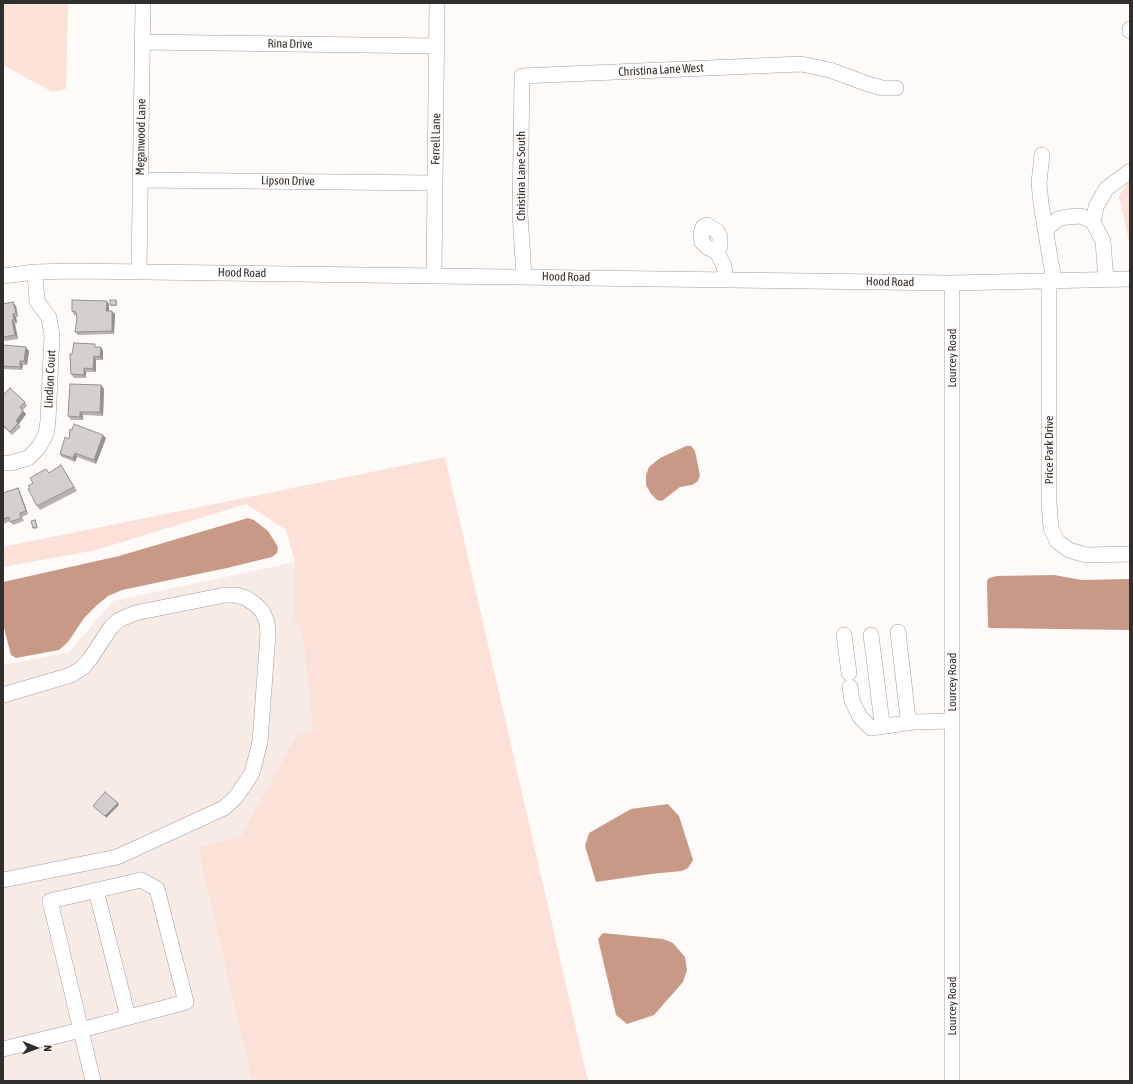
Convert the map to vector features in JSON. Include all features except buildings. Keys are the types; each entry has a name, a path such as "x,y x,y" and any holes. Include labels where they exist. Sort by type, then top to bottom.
{"street":[{"name":"Meganwood Lane","path":"139,271 143,3"},
{"name":"Ferrell Lane","path":"434,275 437,3"},
{"name":"Rina Drive","path":"143,42 436,46"},
{"name":"Christina Lane West","path":"522,76 800,64 830,70 868,84 896,88"},
{"name":"Christina Lane South","path":"522,76 520,214 524,276"},
{"name":"Price Park Drive","path":"1042,155 1039,183 1046,229 1051,281 1049,504 1051,528 1057,541 1069,550 1086,555 1130,554"},
{"path":"1093,221 1096,207 1106,189 1130,171"},
{"name":"Lipson Drive","path":"140,180 435,183"},
{"path":"1046,229 1058,219 1067,217 1080,216 1093,221 1104,241 1106,280"},
{"path":"717,252 724,266 726,280"},
{"name":"Hood Road","path":"3,276 35,272 139,271 952,283 1130,280"},
{"name":"Lindion Court","path":"3,463 11,463 28,458 39,447 46,434 48,421 52,335 49,318 37,301 35,272"},
{"name":"Lourcey Road","path":"952,283 952,1081"},
{"path":"3,695 71,674 82,668 90,659 111,627 119,620 135,613 225,595 236,595 246,598 255,604 262,611 267,622 268,634 260,742 252,773 236,797 224,808 117,857 47,866 3,880"},
{"path":"898,632 908,718 914,722"},
{"path":"844,635 852,701 860,717 870,728 914,722 952,721"},
{"path":"871,635 882,723 885,726"},
{"path":"3,1049 81,1030 186,1002 157,888 142,880 50,901 81,1030 93,1081"},
{"path":"96,890 128,1017"}],"shaded area":[{"path":"68,3 66,89 52,92 3,65 3,4"},
{"path":"1130,178 1130,246 1119,196"},
{"path":"686,446 691,446 695,451 700,475 698,481 692,485 680,487 662,501 657,500 651,494 646,485 646,475 649,467 660,458"},
{"path":"445,457 588,1081 262,1081 251,1078 198,848 241,836 296,736 313,731 303,636 293,616 295,562 286,530 246,504 96,550 3,567 3,547"},
{"path":"248,518 254,520 268,531 278,547 277,553 272,557 122,590 108,596 96,606 84,618 68,642 59,650 16,658 11,655 3,624 3,582 119,556"},
{"path":"295,562 293,616 303,636 313,732 296,736 241,837 198,848 251,1078 259,1081 3,1081 3,665 69,652 113,601"},
{"path":"1054,575 1082,580 1130,579 1130,630 988,627 987,581 989,578 997,576"},
{"path":"668,804 679,816 693,860 688,868 682,871 596,882 585,846 589,833 631,809"},
{"path":"603,933 663,939 673,943 685,957 687,970 683,982 654,1015 627,1024 616,1015 598,939"}]}
